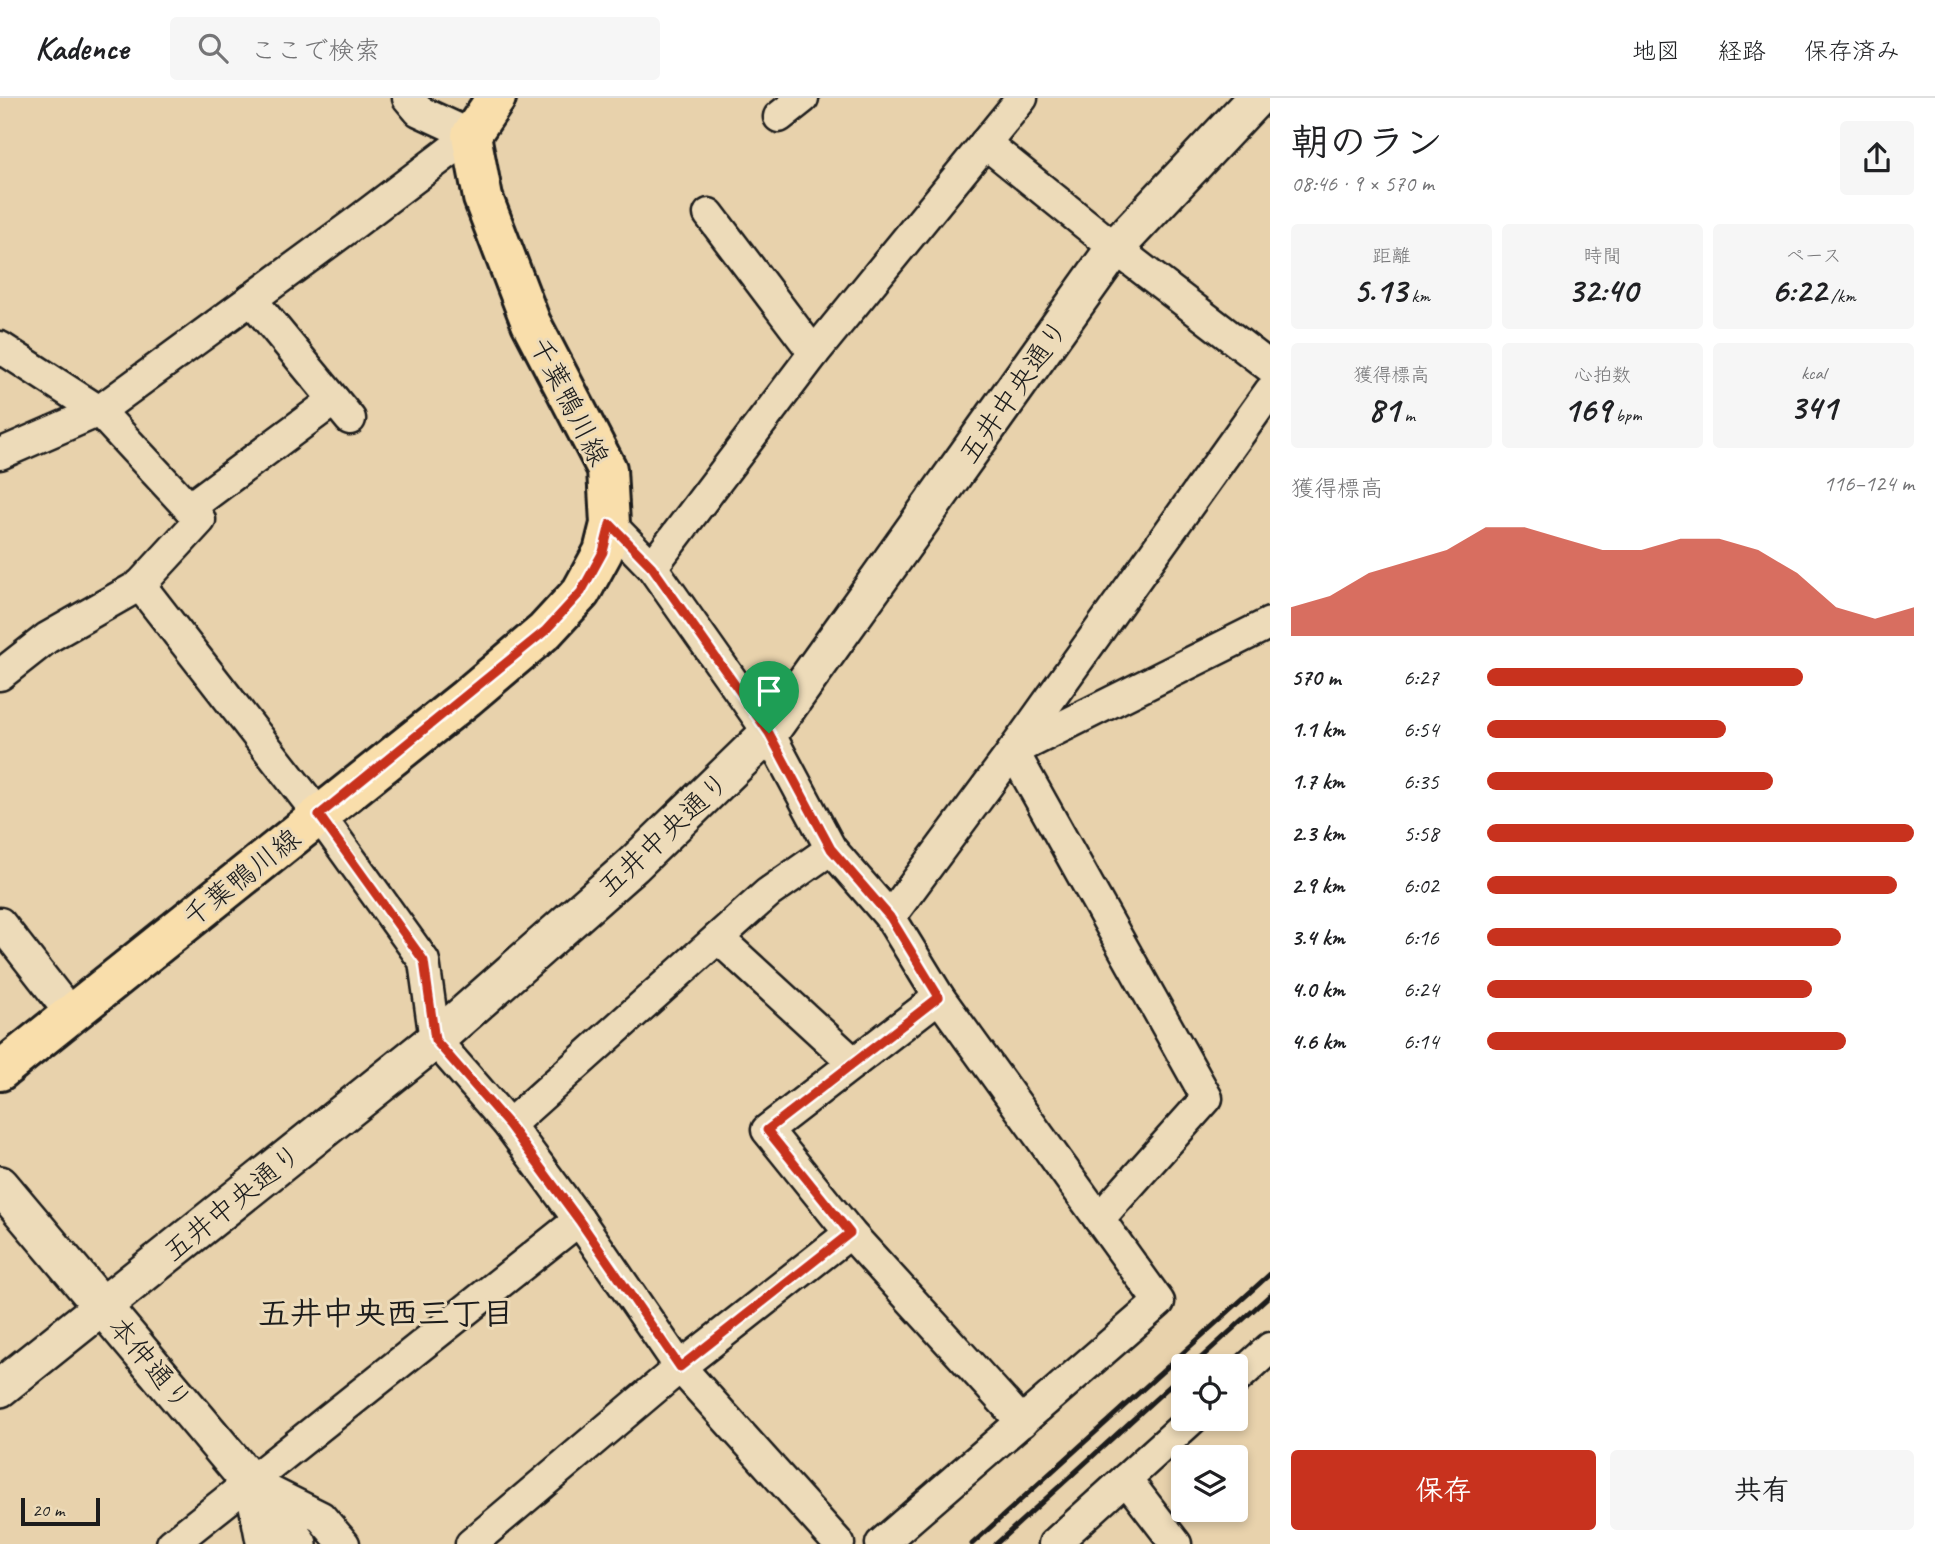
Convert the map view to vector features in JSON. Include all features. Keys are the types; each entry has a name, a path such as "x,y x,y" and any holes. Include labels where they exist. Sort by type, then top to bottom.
{"main road":[{"path":"471,135 496,98"},
{"name":"千葉鴨川線","path":"0,1071 545,631 581,592 603,552 610,524 607,469 531,323 483,198 471,135"}],"street":[{"path":"0,454 99,411 471,135 418,111 408,98"},
{"path":"779,117 803,98"},
{"path":"652,567 814,354 1022,98"},
{"name":"五井中央通り","path":"0,1388 435,1040 633,865 769,733 1115,248 1255,98"},
{"path":"985,143 1115,248 1270,367"},
{"path":"709,214 814,354"},
{"path":"189,508 342,409 251,299"},
{"path":"0,347 99,411 200,520 139,585 47,638 0,675"},
{"path":"890,917 1013,751 1270,391"},
{"path":"610,524 652,567 769,733 831,849 890,917 939,997 1159,1302 881,1544"},
{"path":"139,585 319,815 424,961 435,1040 509,1125 579,1220 680,1367 839,1544"},
{"path":"1013,751 1270,623"},
{"path":"1013,751 1207,1098 1099,1219"},
{"path":"509,1125 768,893 831,849"},
{"path":"0,923 72,1014"},
{"path":"718,938 853,1063"},
{"path":"939,997 767,1130 850,1233 1022,1422"},
{"name":"本仲通り","path":"0,1185 250,1482 298,1544"},
{"path":"172,1544 579,1220"},
{"path":"471,1544 680,1367 850,1233"},
{"path":"1248,1370 1268,1353"},
{"path":"1054,1544 1179,1431"},
{"path":"1126,1479 1176,1544"},
{"path":"250,1482 262,1544"},
{"path":"250,1482 321,1517 344,1544"}],"railway":[{"path":"972,1544 1270,1274"},
{"path":"1205,1354 1270,1295"},
{"path":"996,1544 1171,1385"}],"district":[{"name":"五井中央西三丁目","path":"386,1313"}],"route":[{"path":"610,524 652,567 769,733 831,849 890,917 939,997 767,1130 850,1233 680,1367 579,1220 509,1125 435,1040 424,961 319,815 545,631 581,592 603,552 610,524"}]}
